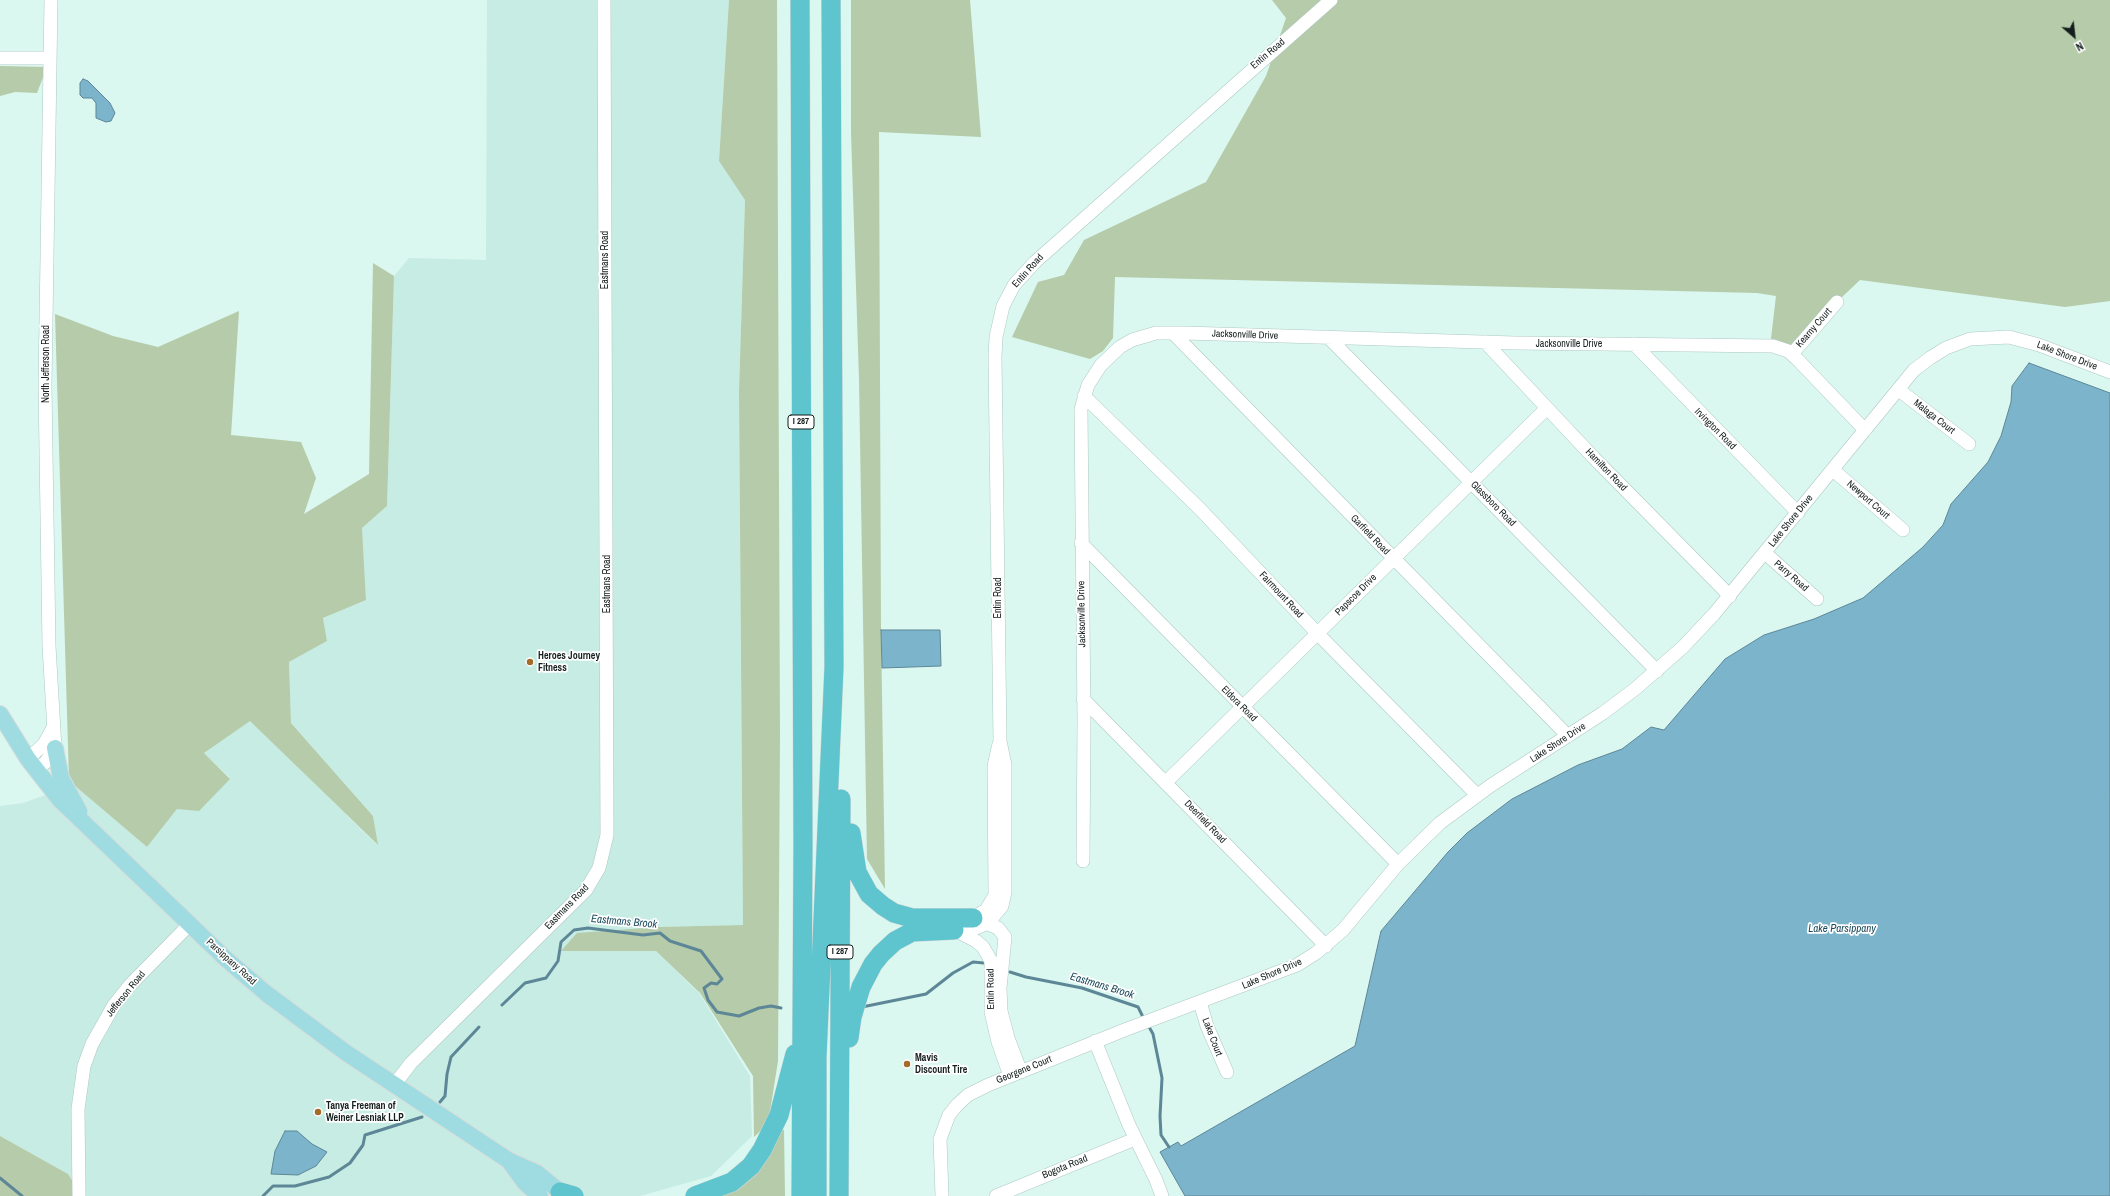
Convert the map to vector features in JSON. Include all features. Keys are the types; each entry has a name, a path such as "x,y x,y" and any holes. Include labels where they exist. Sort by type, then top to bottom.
{"highway":[{"name":"I 287","path":"800,0 803,1017 801,1196"},
{"name":"I 287","path":"831,0 834,667 842,706 839,1196"},
{"path":"817,1196 817,1057 834,667"},
{"path":"841,782 850,805 850,826 856,866 869,894 883,906 906,917 980,921"},
{"path":"839,1123 852,1017 867,975 882,954 903,936 918,930 954,930"},
{"path":"695,1196 732,1182 751,1166 762,1150 779,1115 803,1017"}],"main road":[{"name":"Parsippany Road","path":"0,714 31,764 60,800 190,924 267,994 345,1052 394,1085 508,1160 537,1173 566,1195"},
{"path":"55,748 57,764 66,788 92,831"},
{"name":"Parsippany Road","path":"508,1160 525,1183 540,1196"}],"street":[{"name":"North Jefferson Road","path":"51,0 46,394 47,566 55,748"},
{"name":"Eastmans Road","path":"394,1085 411,1063 586,890 599,868 607,835 604,0"},
{"name":"Entin Road","path":"954,930 976,928 994,895 994,766 1000,741 995,357 999,318 1008,294 1018,279 1034,262 1331,0"},
{"path":"0,58 50,58"},
{"name":"Kearny Court","path":"1792,354 1837,302"},
{"name":"Jacksonville Drive","path":"1083,861 1080,421 1084,396 1088,385 1101,365 1120,347 1143,336 1173,333 1485,342 1773,346 1780,347 1792,354 1865,430"},
{"name":"Garfield Road","path":"1173,333 1568,736"},
{"name":"Lake Shore Drive","path":"1095,1041 1297,965 1326,946 1343,930 1398,864 1440,823 1477,795 1603,713 1657,671 1683,647 1730,596 1914,370 1946,348 1970,339 2009,337 2020,339 2110,372"},
{"name":"Glassboro Road","path":"1329,338 1657,671"},
{"name":"Hamilton Road","path":"1485,342 1730,596"},
{"name":"Irvington Road","path":"1634,344 1798,513"},
{"name":"Malaga Court","path":"1899,390 1969,444"},
{"name":"Fairmount Road","path":"1084,396 1195,503 1318,633 1477,795"},
{"name":"Papscoe Drive","path":"1166,782 1547,408"},
{"name":"Newport Court","path":"1833,470 1902,530"},
{"name":"Eldora Road","path":"1081,543 1398,864"},
{"name":"Parry Road","path":"1765,553 1817,599"},
{"name":"Deerfield Road","path":"1083,699 1326,946"},
{"path":"31,764 53,728"},
{"path":"31,764 46,763 55,748"},
{"name":"Entin Road","path":"980,921 998,928 1005,938 1000,988 1001,1010 1015,1074"},
{"name":"Jefferson Road","path":"79,1196 78,1108 84,1066 92,1044 114,1005 130,985 190,924"},
{"name":"Entin Road","path":"954,930 976,941 983,947 991,961 991,1012 998,1042 1015,1074"},
{"name":"Lake Court","path":"1200,1002 1207,1026 1226,1072"},
{"path":"1095,1041 1135,1139 1156,1180 1162,1196"},
{"name":"Georgene Court","path":"942,1196 940,1139 946,1121 957,1105 977,1090 1095,1041"},
{"name":"Bogota Road","path":"996,1196 1135,1139"}],"shaded area":[{"path":"487,0 729,0 719,161 745,200 739,391 743,925 658,927 561,951 656,951 699,993 750,1076 752,1136 711,1176 640,1196 82,1196 68,1174 0,1136 0,806 23,803 74,785 147,847 177,809 230,778 204,753 250,720 377,845 373,816 291,723 289,662 327,641 323,618 366,600 362,528 387,506 394,276 409,258 486,260"}],"green space":[{"path":"729,0 777,0 780,735 778,1061 768,1124 754,1137 753,1076 700,993 656,951 561,951 577,933 658,927 743,925 739,391 745,200 719,161"},
{"path":"851,0 970,0 981,137 879,132 881,630 885,889 867,859 859,379 851,133"},
{"path":"1272,0 2110,0 2110,301 2065,307 1860,280 1787,349 1770,347 1776,296 1757,293 1115,277 1113,338 1103,351 1090,359 1012,337 1038,282 1064,275 1084,240 1206,182 1266,76 1286,18"},
{"path":"0,66 47,67 37,93 15,92 0,96"},
{"path":"373,263 394,276 387,506 362,528 366,600 323,618 327,641 289,662 291,723 373,816 378,845 250,721 204,753 230,779 199,811 177,809 147,847 74,785 69,779 55,314 113,336 158,347 239,311 231,435 301,442 316,478 304,514 369,474"},
{"path":"781,1129 784,1130 785,1196 714,1196"},
{"path":"0,1136 68,1174 82,1196 0,1196"}],"water":[{"path":"83,79 88,81 110,103 115,113 111,121 106,122 96,118 96,103 92,98 83,98 80,95 80,83"},
{"name":"Lake Parsippany","path":"2029,363 2110,393 2110,1196 1185,1196 1160,1152 1178,1142 1181,1146 1355,1046 1381,931 1448,852 1467,833 1512,799 1578,765 1622,749 1651,727 1664,730 1725,659 1764,635 1814,619 1863,598 1923,547 1943,525 1951,504 1988,462 2001,436 2011,402 2012,386"},
{"path":"881,630 940,630 941,666 882,668"},
{"path":"285,1131 297,1131 312,1144 327,1152 316,1166 298,1175 271,1174 275,1151"}],"waterway":[{"name":"Eastmans Brook","path":"502,1005 525,983 546,978 558,961 561,942 574,930 588,928 643,935 660,933 670,941 701,951 722,979 717,984 711,983 704,988 708,1000 717,1012 739,1016 759,1008 771,1006 781,1008"},
{"name":"Eastmans Brook","path":"862,1007 926,994 953,973 973,962 984,963"},
{"name":"Eastmans Brook","path":"1010,972 1026,977 1082,988 1138,1007 1144,1019"},
{"name":"Eastmans Brook","path":"1148,1025 1153,1034 1162,1078 1160,1116 1161,1135 1169,1147"},
{"name":"Eastmans Brook","path":"440,1102 445,1096 447,1074 451,1057 479,1027"},
{"name":"Eastmans Brook","path":"263,1196 273,1186 295,1186 329,1177 350,1163 363,1145 365,1135 422,1117"},
{"name":"Eastmans Brook","path":"0,1178 22,1196"}],"place":[{"name":"Heroes Journey Fitness","path":"530,662"},
{"name":"Mavis Discount Tire","path":"907,1064"},
{"name":"Tanya Freeman of Weiner Lesniak LLP","path":"318,1112"}]}
